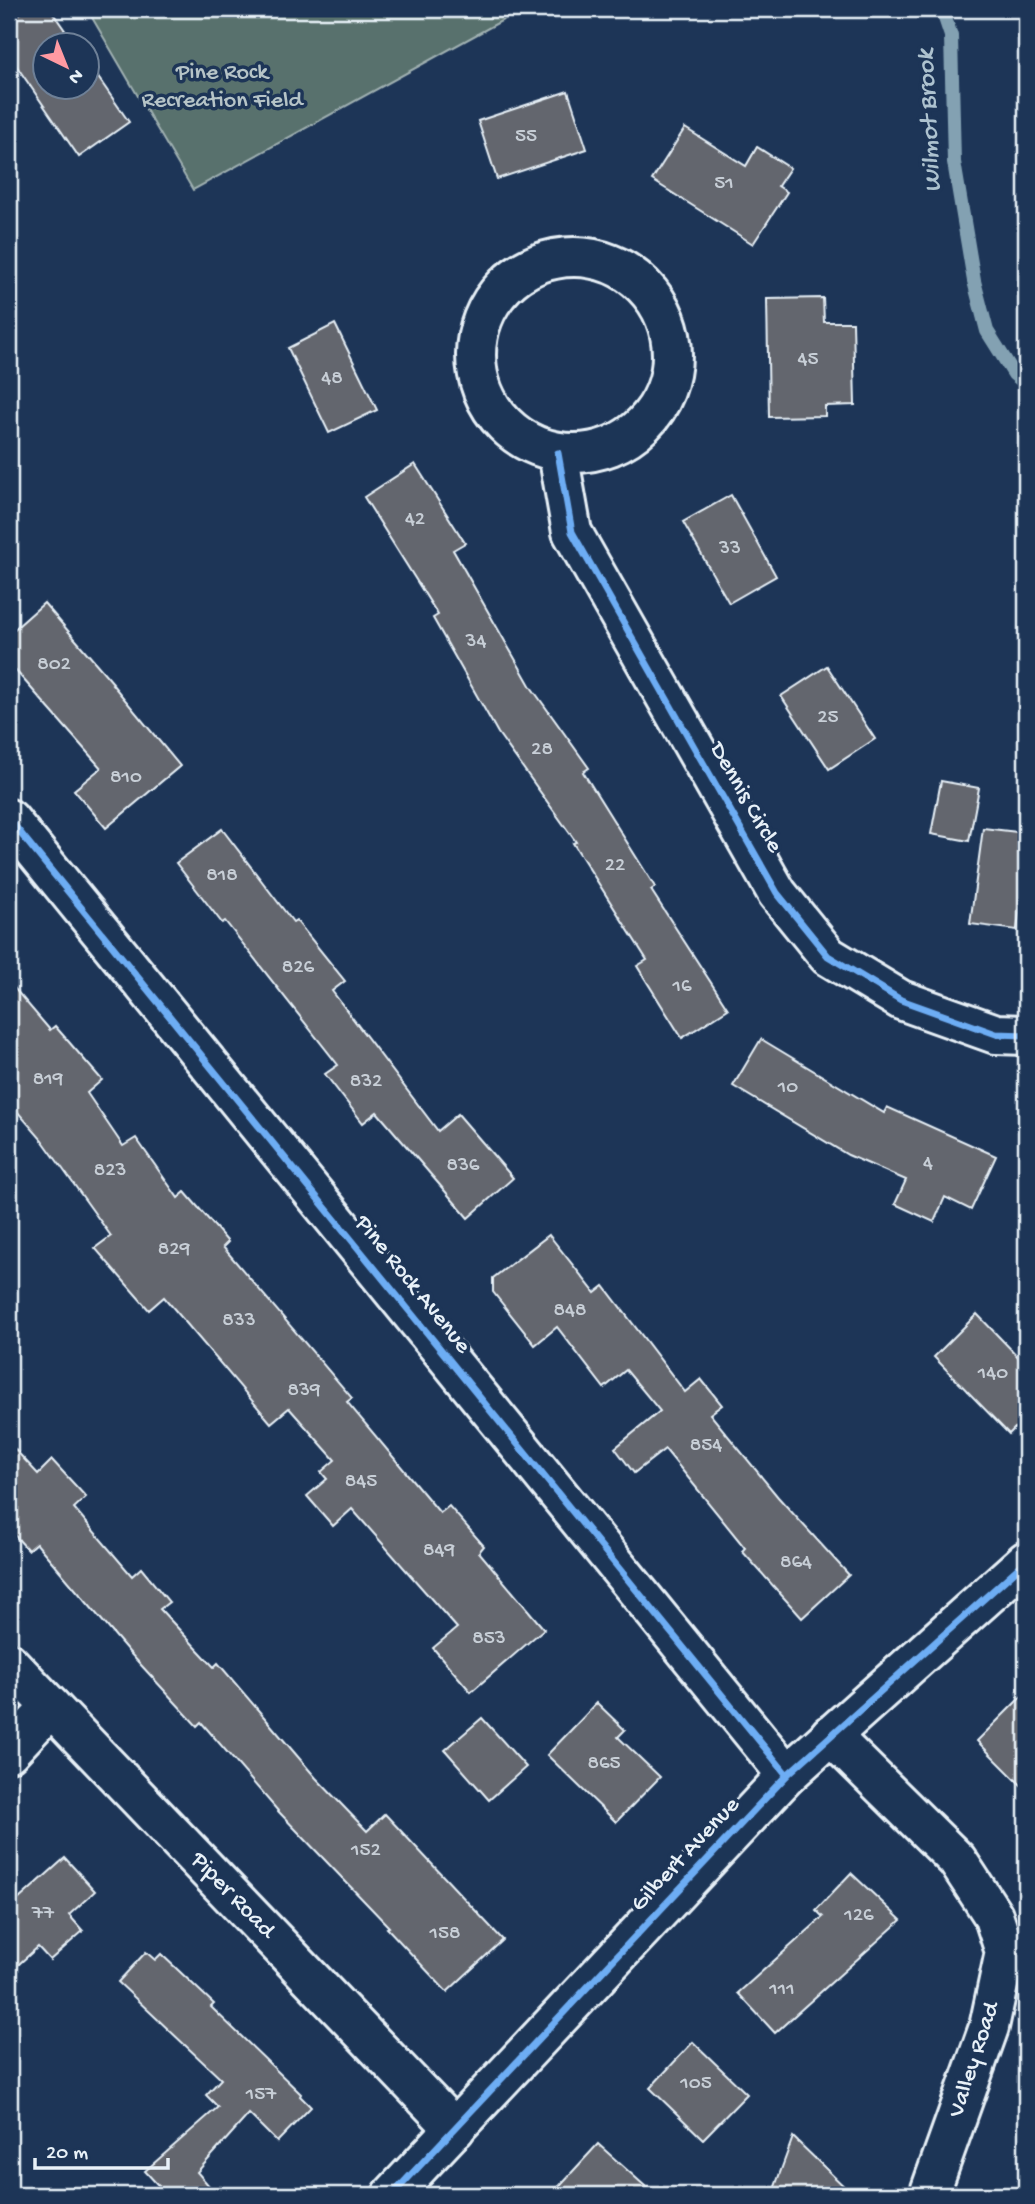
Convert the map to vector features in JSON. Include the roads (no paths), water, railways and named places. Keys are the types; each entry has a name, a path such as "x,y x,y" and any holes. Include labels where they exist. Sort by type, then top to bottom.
{"street":[{"path":"590,258 626,270 654,297 670,332 671,370 658,407 632,435 597,452 558,453 522,440 494,414 478,378 476,340 490,304 516,275 551,259 590,258"},
{"name":"Dennis Circle","path":"558,453 572,532 777,893 828,956 901,1000 996,1034 1026,1035"},
{"name":"Pine Rock Avenue","path":"9,820 787,1775"},
{"name":"Gilbert Avenue","path":"392,2195 787,1775 1026,1560"},
{"name":"Piper Road","path":"9,1663 455,2129"},
{"path":"9,1752 51,1707"},
{"name":"Valley Road","path":"830,1735 957,1860 993,1915 1005,1952 989,2027 929,2195"}],"waterway":[{"name":"Wilmot Brook","path":"942,9 951,36 954,162 974,281 987,331 1014,374 1026,384"}],"park label":[{"name":"Pine Rock Recreation Field","path":"222,87"}]}
